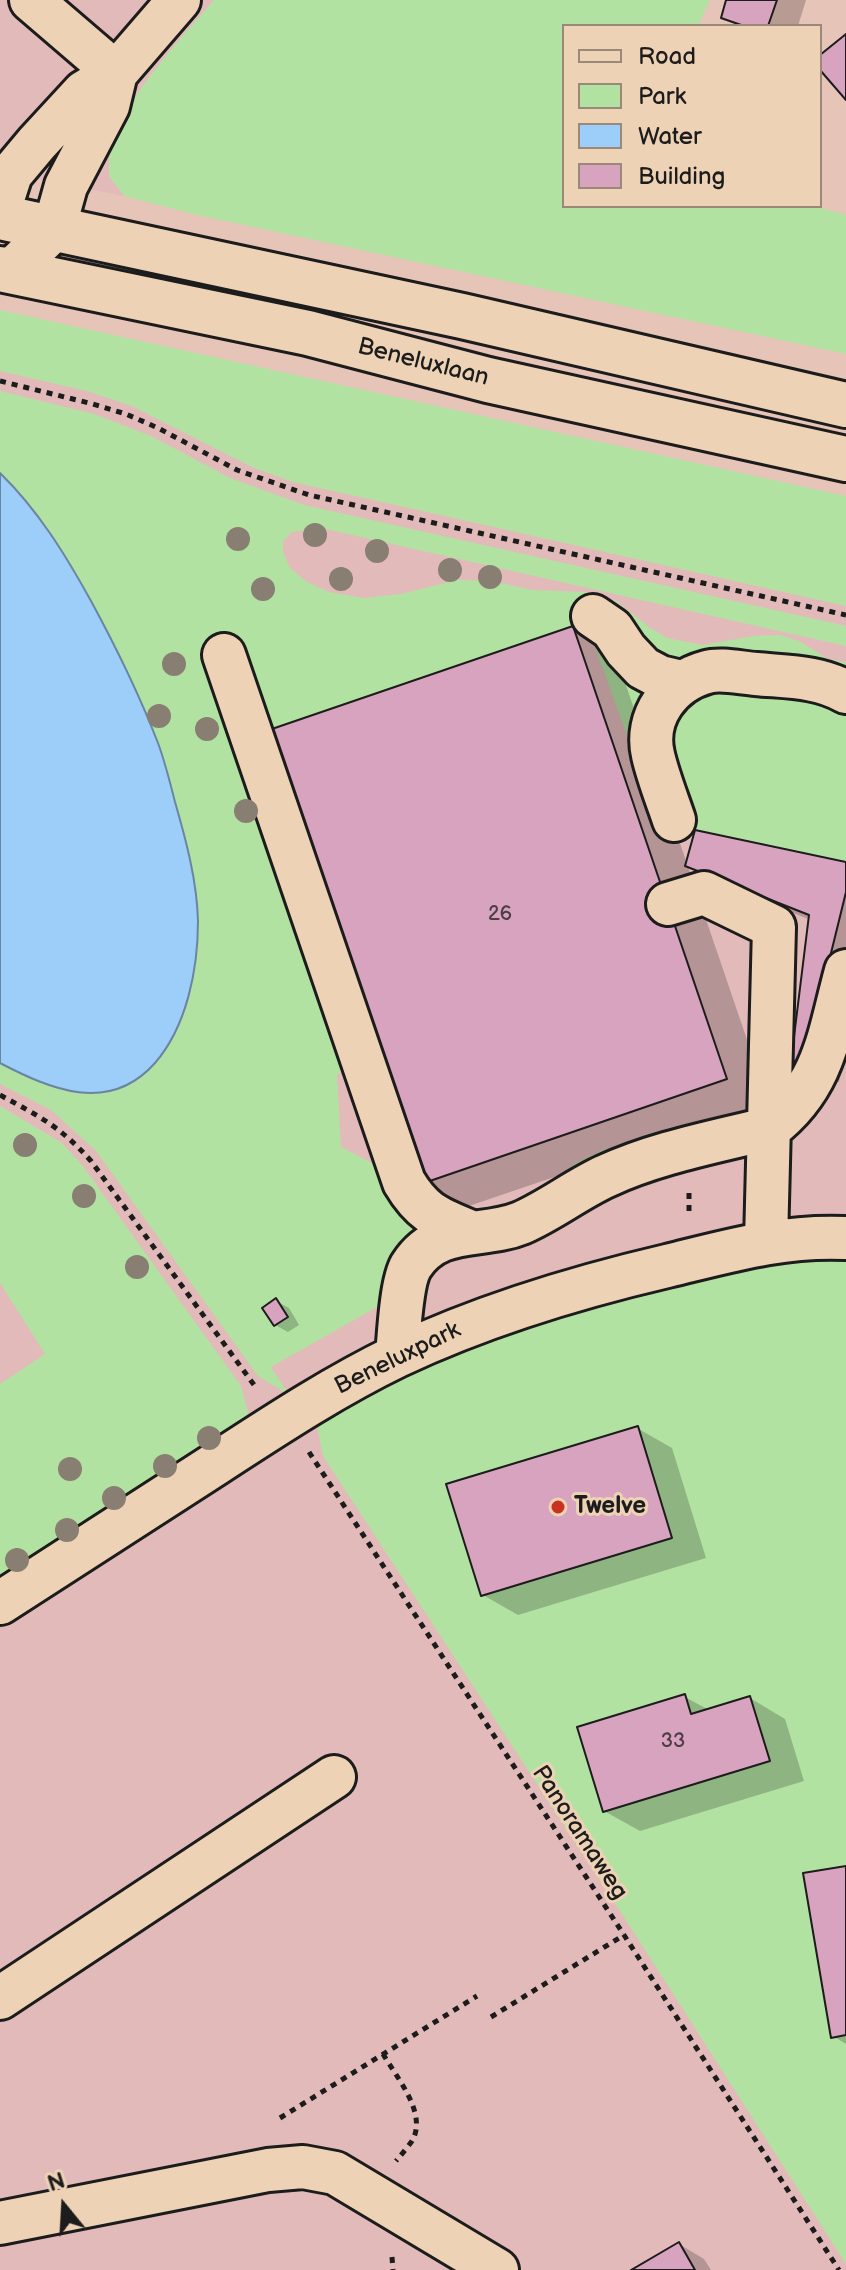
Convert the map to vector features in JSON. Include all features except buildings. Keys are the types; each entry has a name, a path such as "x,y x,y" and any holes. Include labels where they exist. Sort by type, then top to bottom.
{"main road":[{"path":"0,217 462,316 846,405"},
{"name":"Beneluxlaan","path":"5,270 308,333 488,380 846,459"}],"street":[{"path":"31,0 116,73"},
{"path":"0,208 11,174 37,143 84,92 116,73 179,0"},
{"path":"5,270 54,229 66,186 108,106 116,73"},
{"path":"0,227 5,270"},
{"path":"593,616 612,629 643,668 660,677 681,682"},
{"path":"224,655 404,1182 415,1201 432,1215 471,1232"},
{"path":"674,820 652,753 651,724 664,700 681,682 710,671 807,678 846,692"},
{"path":"668,904 704,893 774,927 766,1242"},
{"path":"397,1356 410,1268 426,1250 447,1237 519,1224 606,1176 643,1161 770,1128 787,1115 812,1082 819,1066 846,971"},
{"name":"Beneluxpark","path":"0,1603 337,1387 397,1356 470,1325 560,1293 766,1242 816,1237 846,1238"},
{"path":"0,1998 334,1777"},
{"path":"0,2223 268,2170 303,2167 335,2173 497,2270"}],"path":[{"path":"0,381 126,414 237,470 309,495 846,615"},
{"name":"Panoramaweg","path":"0,1095 54,1124 85,1154 251,1382 315,1460 839,2270"},
{"path":"491,2017 624,1935"},
{"path":"280,2118 477,1996"}],"shaded area":[{"path":"0,0 218,0 110,150 109,176 124,196 0,172"},
{"path":"0,351 846,532 846,2270 0,2270"}],"green space":[{"path":"214,0 710,0 699,24 562,24 562,208 821,208 846,215 846,354 193,214 124,196 109,176 110,151 138,92"},
{"path":"0,310 846,496 846,606 293,482 252,467 132,406 87,391 0,371"},
{"path":"0,391 94,414 151,436 230,478 304,505 846,626 846,646 321,528 292,532 283,541 283,552 290,568 307,582 329,592 363,598 401,594 457,580 493,581 532,590 586,592 616,601 667,638 703,645 780,635 799,641 828,659 846,662 846,862 658,821 594,644 587,633 573,626 267,731 374,1046 337,1075 341,1147 482,1216 522,1208 574,1164 603,1150 634,1141 678,1136 680,1167 531,1234 449,1250 418,1289 377,1307 271,1367 289,1395 258,1376 96,1151 51,1110 0,1084 0,1063 43,1084 72,1092 103,1091 143,1074 175,1035 188,1003 195,969 197,934 182,828 160,750 148,720 64,557 35,513 0,473"},
{"path":"0,1106 62,1143 82,1165 241,1386 250,1420 0,1580 0,1384 45,1354 0,1283"},
{"path":"846,1258 846,2264 323,1456 317,1425 388,1383 477,1343 577,1309 683,1281 789,1259","holes":["684,1695 675,1709 770,1761 603,1812 577,1727"]}],"water":[{"path":"0,473 39,517 61,550 127,671 163,757 193,876 198,921 196,958 183,1014 155,1063 137,1079 118,1089 99,1093 59,1088 0,1063"}],"place":[{"name":"Twelve","path":"558,1507"}]}
